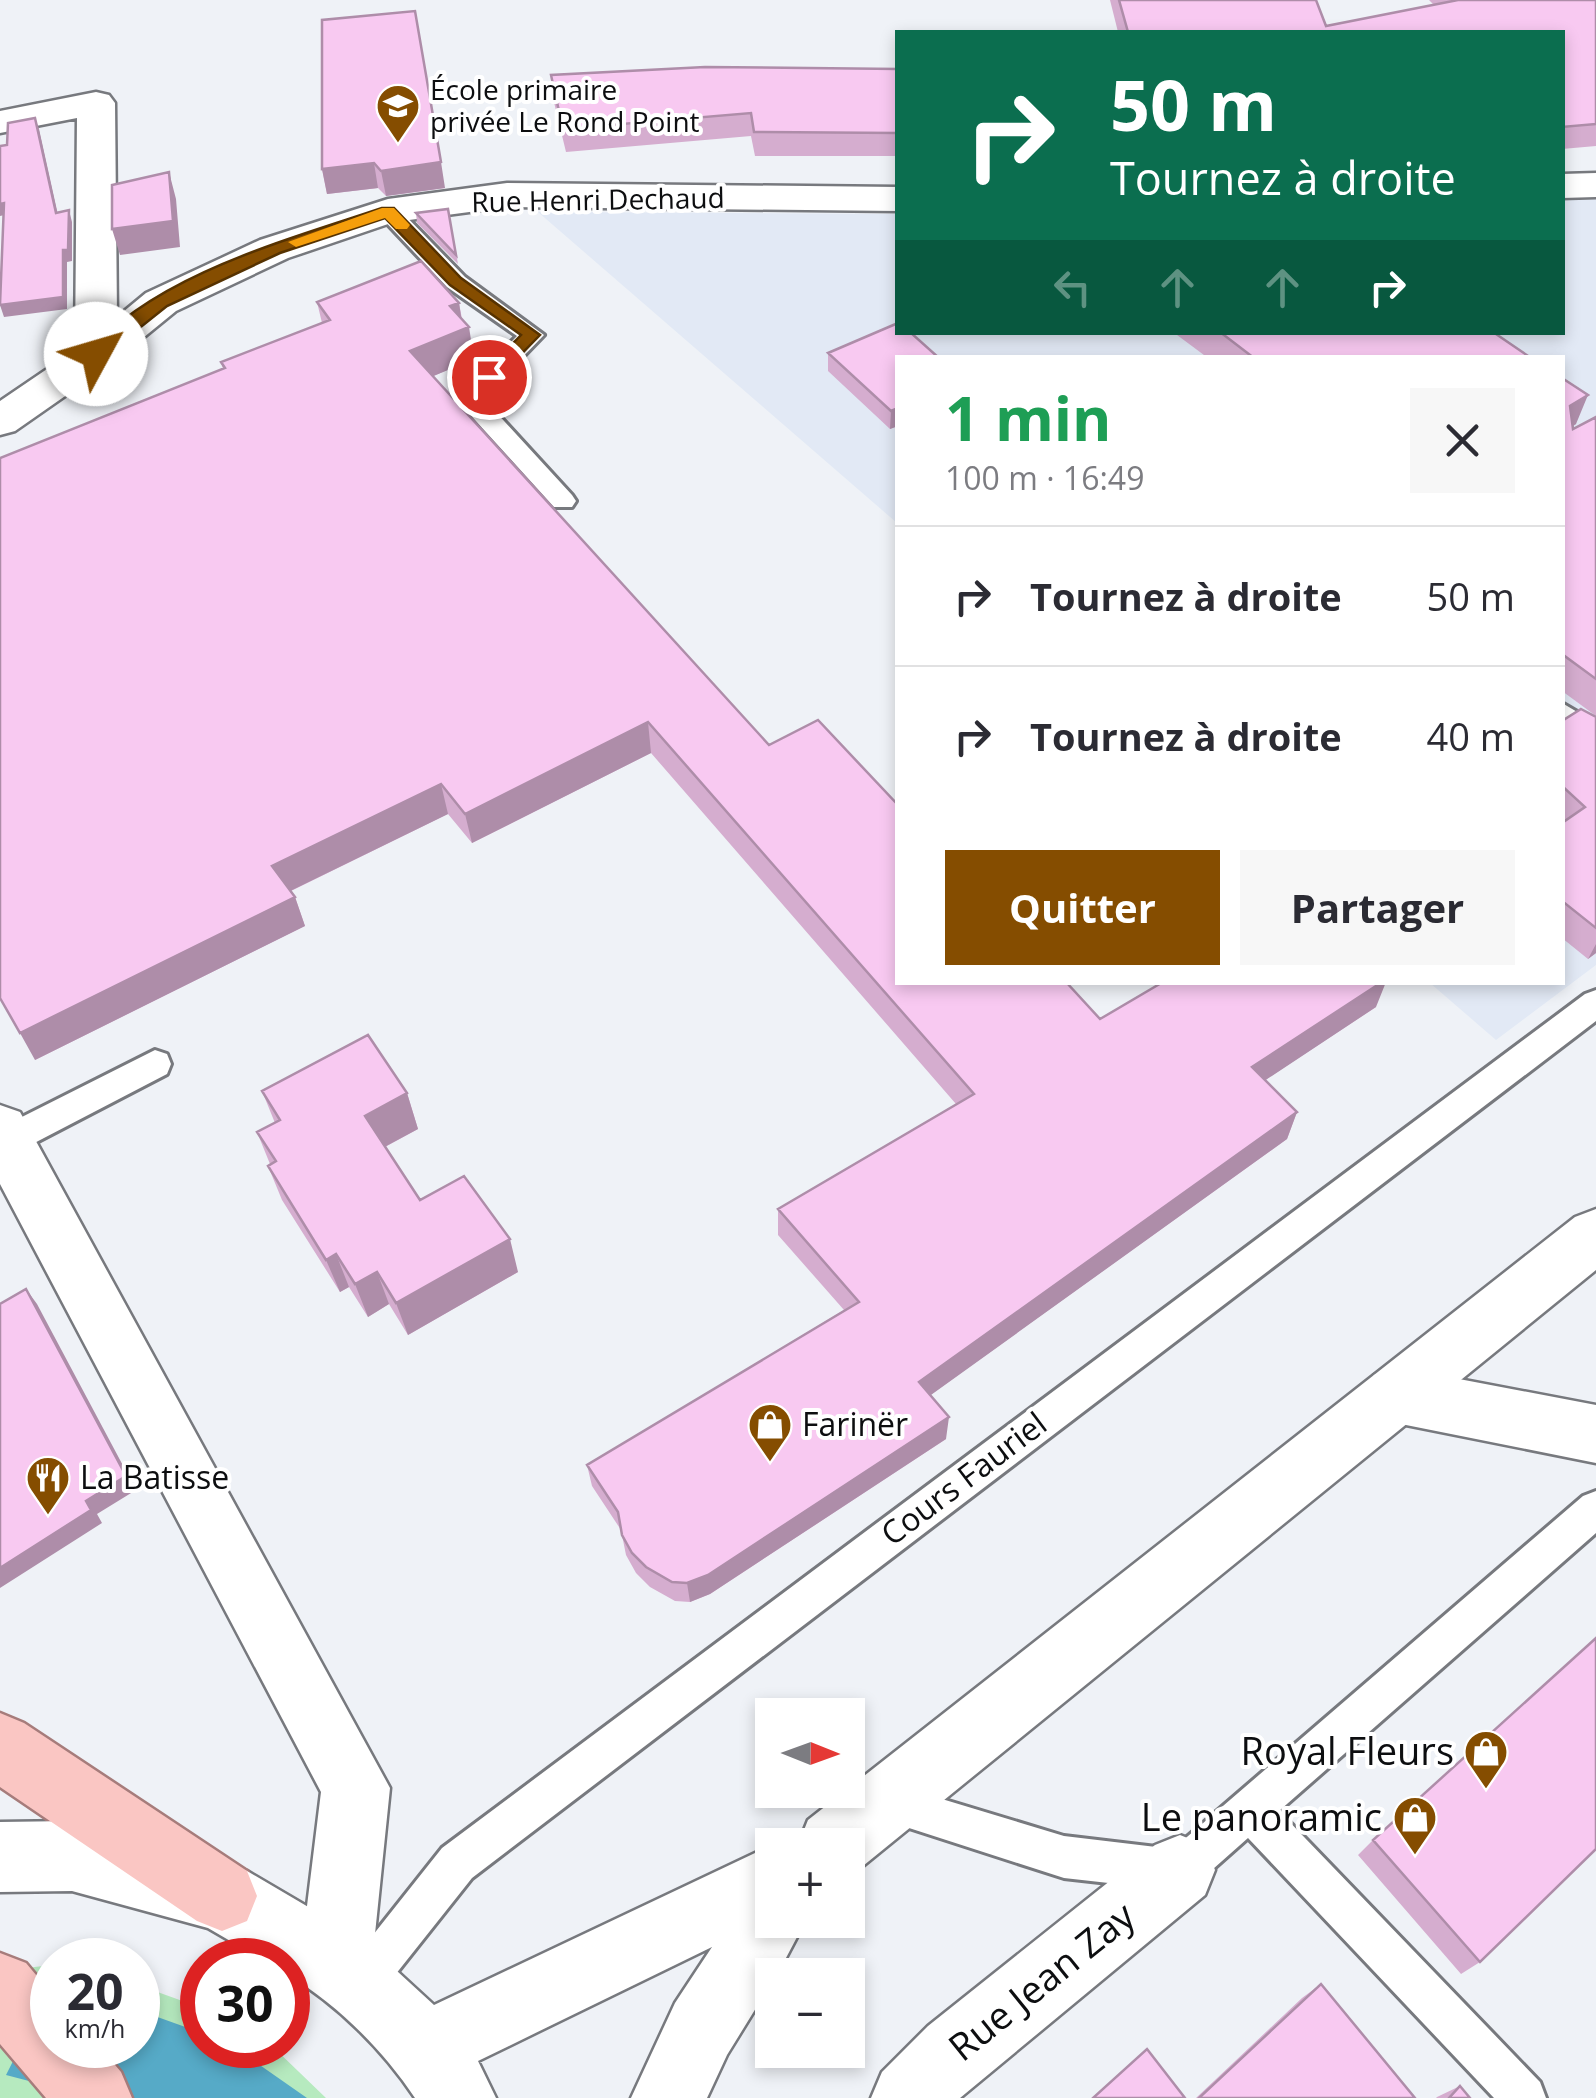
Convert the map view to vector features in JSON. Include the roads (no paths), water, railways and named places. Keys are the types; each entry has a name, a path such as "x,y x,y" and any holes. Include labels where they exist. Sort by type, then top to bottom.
{"highway":[{"path":"0,1746 222,1896"},
{"path":"0,1989 95,2098"}],"street":[{"path":"0,122 96,102 96,354"},
{"path":"1565,186 1596,185"},
{"name":"Rue Henri Dechaud","path":"0,422 161,302 274,249 388,212 508,195 895,199"},
{"path":"3,1135 356,1788 349,1974"},
{"path":"855,1828 1596,1234"},
{"path":"1396,1395 1596,1434"},
{"path":"0,1857 72,1856 222,1896 349,1974 442,2073 755,1890"},
{"name":"Rue Jean Zay","path":"908,2098 954,2052 1180,1870"},
{"path":"668,2098 701,2029 759,1938"}],"lane":[{"path":"388,212 456,282 532,335 468,398 564,502"},
{"path":"1565,715 1596,738"},
{"name":"Cours Fauriel","path":"349,1974 457,1863 1596,1003"},
{"path":"3,1135 155,1064"},
{"path":"889,1803 1064,1857 1180,1870 1596,1509"},
{"path":"1249,1809 1524,2098"}],"water":[{"path":"160,2018 180,2025 180,2068 264,2068 307,2098 94,2098 6,2075 30,2028 30,2068 160,2068"}],"place":[{"name":"École primaire privée Le Rond Point","path":"398,144"},
{"name":"Farinër","path":"770,1463"},
{"name":"La Batisse","path":"48,1516"},
{"name":"Royal Fleurs","path":"1486,1790"},
{"name":"Le panoramic","path":"1415,1856"}]}
